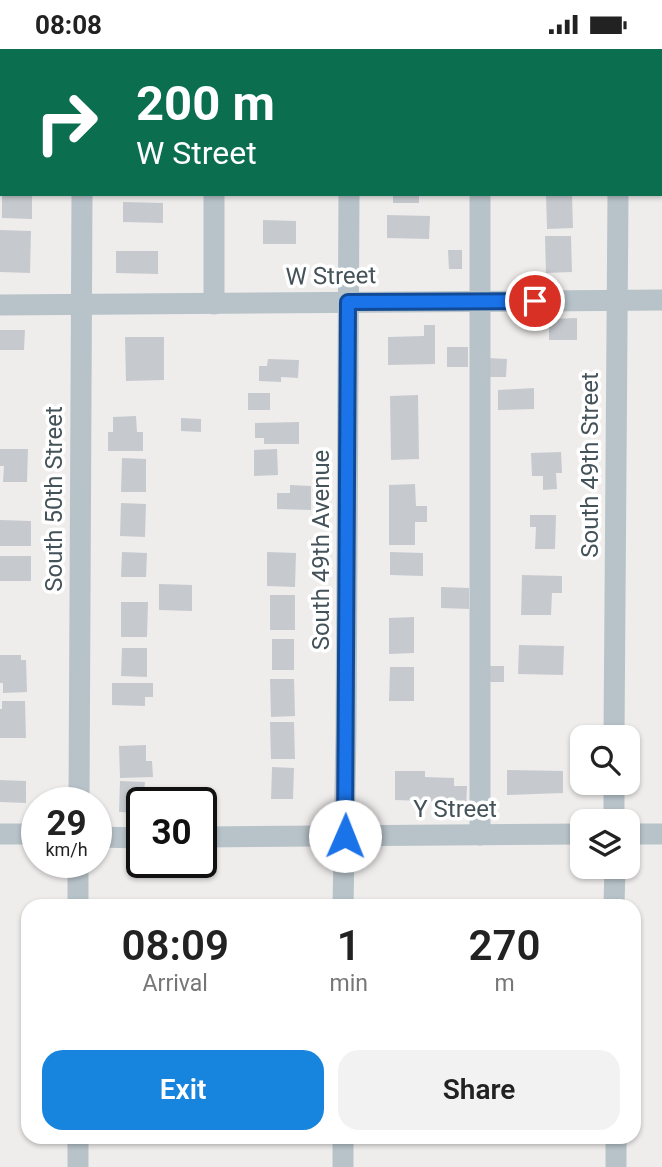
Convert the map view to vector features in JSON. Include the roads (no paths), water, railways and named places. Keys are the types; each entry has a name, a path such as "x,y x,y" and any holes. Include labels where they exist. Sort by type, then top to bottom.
{"street":[{"name":"South 50th Street","path":"79,787 82,196"},
{"path":"214,196 214,304"},
{"name":"South 49th Avenue","path":"343,899 349,196"},
{"path":"480,835 481,196"},
{"name":"South 49th Street","path":"614,725 618,196"},
{"name":"W Street","path":"0,305 662,300"},
{"path":"0,834 21,834"},
{"name":"Y Street","path":"217,837 570,834"},
{"path":"640,834 662,834"},
{"path":"78,878 78,899"},
{"path":"614,899 615,879"},
{"path":"78,1144 78,1167"},
{"path":"343,1144 343,1167"},
{"path":"616,1144 616,1167"}]}
